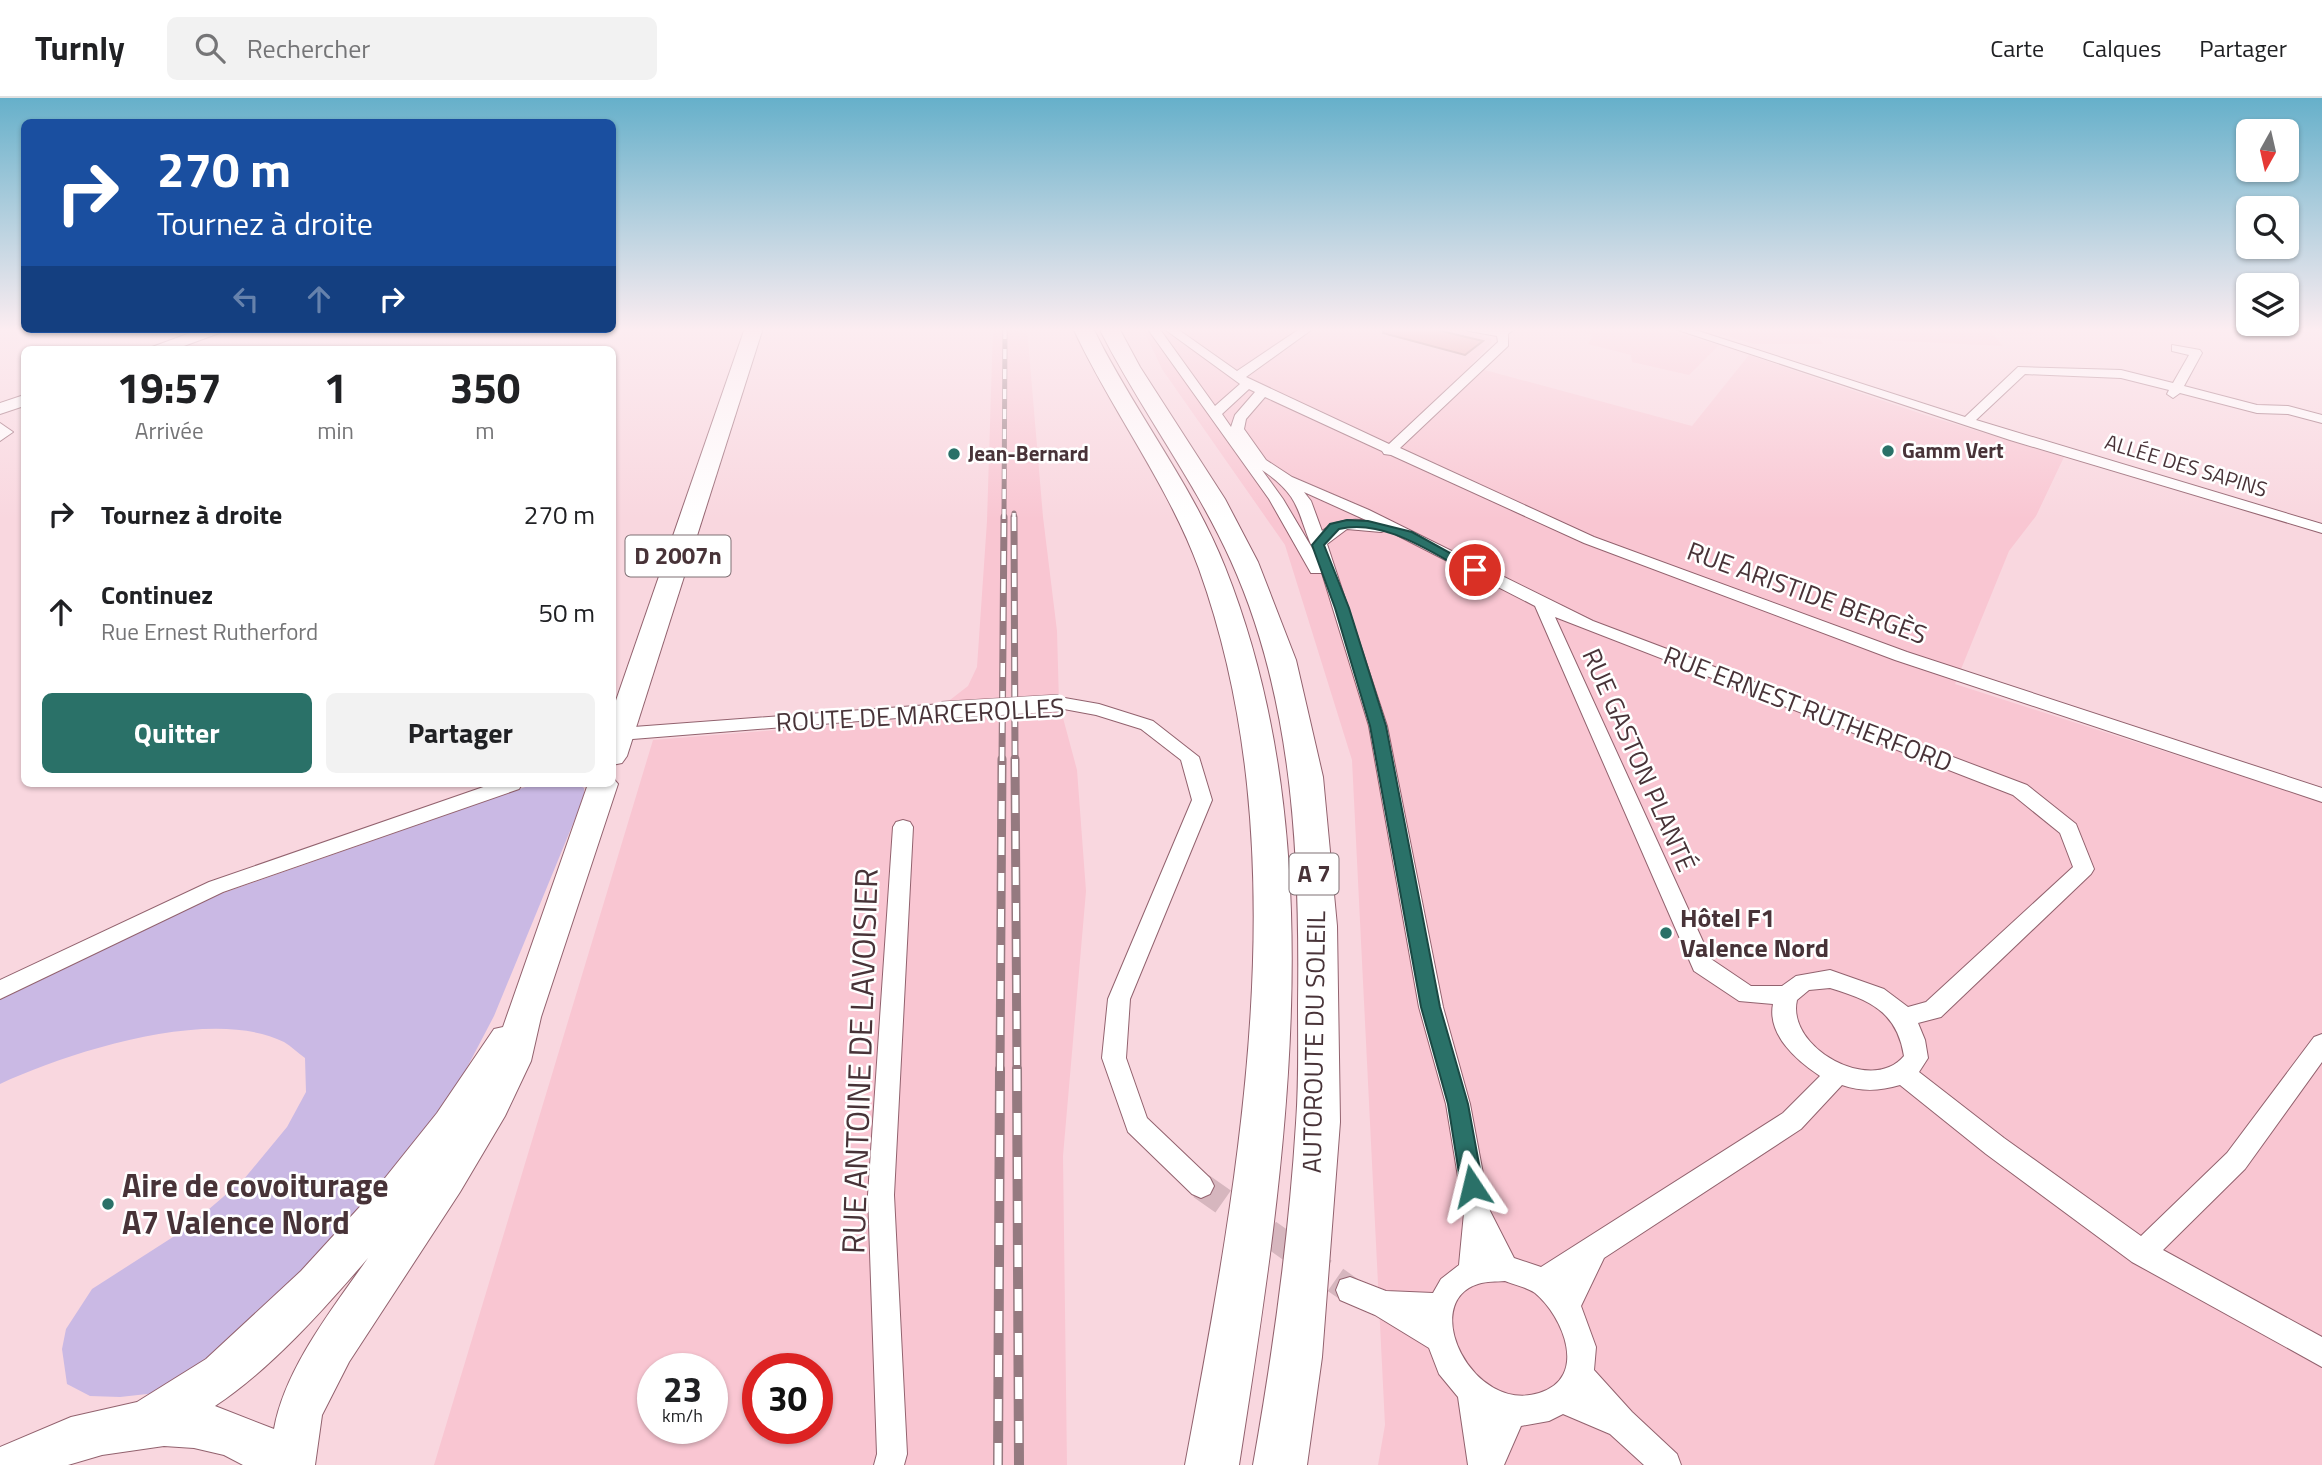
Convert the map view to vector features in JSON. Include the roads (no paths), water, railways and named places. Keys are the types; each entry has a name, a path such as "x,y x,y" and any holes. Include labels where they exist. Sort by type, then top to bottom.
{"highway":[{"name":"AUTOROUTE DU SOLEIL","path":"1116,392 1182,503 1212,565 1242,662 1264,779 1271,925 1264,1108 1238,1318 1212,1465"},
{"name":"AUTOROUTE DU SOLEIL","path":"1145,392 1212,499 1245,562 1281,660 1306,777 1318,926 1318,1122 1297,1357 1280,1465"}],"main road":[{"name":"D 2007n","path":"618,731 732,392"},
{"path":"0,409 21,401"},
{"path":"291,1465 300,1411 333,1346 446,1179 492,1104 512,1061 523,1017 597,788"},
{"path":"146,1423 222,1375 316,1286 391,1201 451,1125 485,1070 523,1017"},
{"path":"15,1465 85,1436 146,1423 206,1425 255,1444 276,1465"}],"street":[{"path":"1198,392 1276,499 1331,599 1342,608"},
{"path":"1214,414 1232,392"},
{"path":"1262,392 1240,418 1237,429 1261,463 1287,480 1304,500 1342,608 1378,726 1431,1007 1458,1104 1477,1213 1472,1272"},
{"name":"RUE ARISTIDE BERGÈS","path":"1265,392 1389,451 1589,540 1891,652 2322,795"},
{"path":"1389,451 1451,392"},
{"name":"ALLÉE DES SAPINS","path":"1877,392 2322,529"},
{"path":"1968,421 1999,392"},
{"path":"2179,392 2257,409 2288,410 2322,419"},
{"path":"1247,411 1288,403"},
{"path":"0,427 6,432 0,437"},
{"name":"RUE ERNEST RUTHERFORD","path":"1287,480 1352,517 1408,535 1542,605 1587,625 2020,790 2069,829 2084,869 1933,1010 1903,1017"},
{"path":"1276,499 1297,513 1311,517 1335,510 1352,517"},
{"path":"1296,535 1311,517"},
{"path":"1318,545 1335,526 1352,517"},
{"name":"RUE GASTON PLANTÉ","path":"1542,605 1702,965 1747,995 1786,995"},
{"name":"ROUTE DE MARCEROLLES","path":"618,731 1059,703 1099,710 1147,725 1191,757 1202,800 1119,999 1114,1058 1137,1124 1201,1186"},
{"path":"0,990 216,887 503,787"},
{"name":"RUE ANTOINE DE LAVOISIER","path":"889,1465 892,1454 881,1195 903,827"},
{"path":"1830,979 1880,997 1903,1017 1914,1037 1916,1058 1903,1073 1874,1081 1838,1073 1810,1057 1790,1036 1782,1014 1786,995 1804,982 1830,979"},
{"path":"2142,1253 2236,1161 2322,1044"},
{"path":"1543,1283 1792,1121 1838,1073"},
{"path":"1903,1073 1995,1146 2142,1253 2322,1353"},
{"path":"1477,1213 1506,1268"},
{"path":"1567,1305 1594,1249"},
{"path":"1506,1268 1543,1283 1567,1305 1583,1340 1572,1388 1542,1409 1512,1410 1472,1393 1451,1370 1438,1338 1439,1307 1451,1286 1472,1272 1506,1268"},
{"path":"1350,1290 1385,1305 1438,1338"},
{"path":"1385,1305 1439,1307"},
{"path":"1572,1388 1621,1423 1666,1465"},
{"path":"1472,1393 1486,1465"},
{"path":"1486,1465 1512,1410"}],"tunnel":[{"path":"1201,1186 1350,1290"}],"railway":[{"path":"1004,519 1005,392"},
{"path":"1002,761 1004,517"},
{"path":"1014,517 1015,761"},
{"path":"1000,1071 1002,759"},
{"path":"1015,759 1017,1071"},
{"path":"998,1465 1000,1069"},
{"path":"1017,1069 1019,1465"}],"place":[{"name":"Gamm Vert","path":"1888,451"},
{"name":"Jean-Bernard","path":"954,454"},
{"name":"Hôtel F1 Valence Nord","path":"1666,933"},
{"name":"Aire de covoiturage A7 Valence Nord","path":"108,1204"}]}
